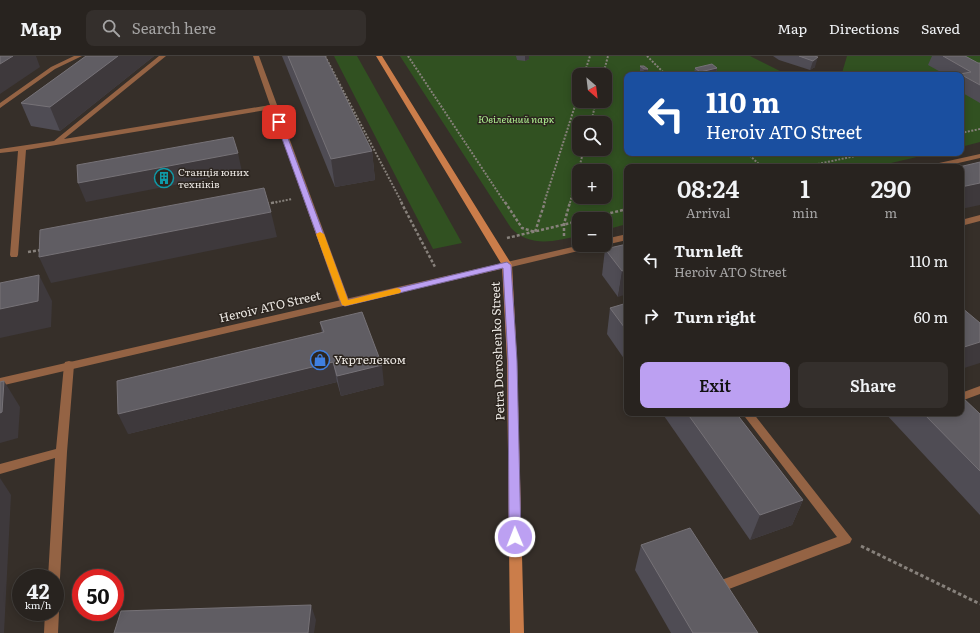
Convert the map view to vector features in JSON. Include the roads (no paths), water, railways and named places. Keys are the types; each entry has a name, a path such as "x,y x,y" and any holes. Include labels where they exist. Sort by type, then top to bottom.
{"main road":[{"name":"Petra Doroshenko Street","path":"380,56 507,265 512,361 517,633"}],"street":[{"path":"0,106 53,68 79,56"},
{"path":"56,142 163,56"},
{"path":"256,56 345,303"},
{"path":"0,151 274,106"},
{"path":"14,255 22,148"},
{"path":"944,164 980,156"},
{"path":"964,222 980,218"},
{"path":"612,240 624,238"},
{"name":"Heroiv ATO Street","path":"0,382 572,250"},
{"path":"54,569 61,452 69,365"},
{"path":"964,396 980,390"},
{"path":"732,604 721,586 846,539 748,416"},
{"path":"0,469 61,452"},
{"path":"51,633 52,621"}],"place":[{"name":"Станція юних техніків","path":"164,178"},
{"name":"Укртелеком","path":"320,360"}],"park label":[{"name":"Ювілейний парк","path":"516,119"}]}
